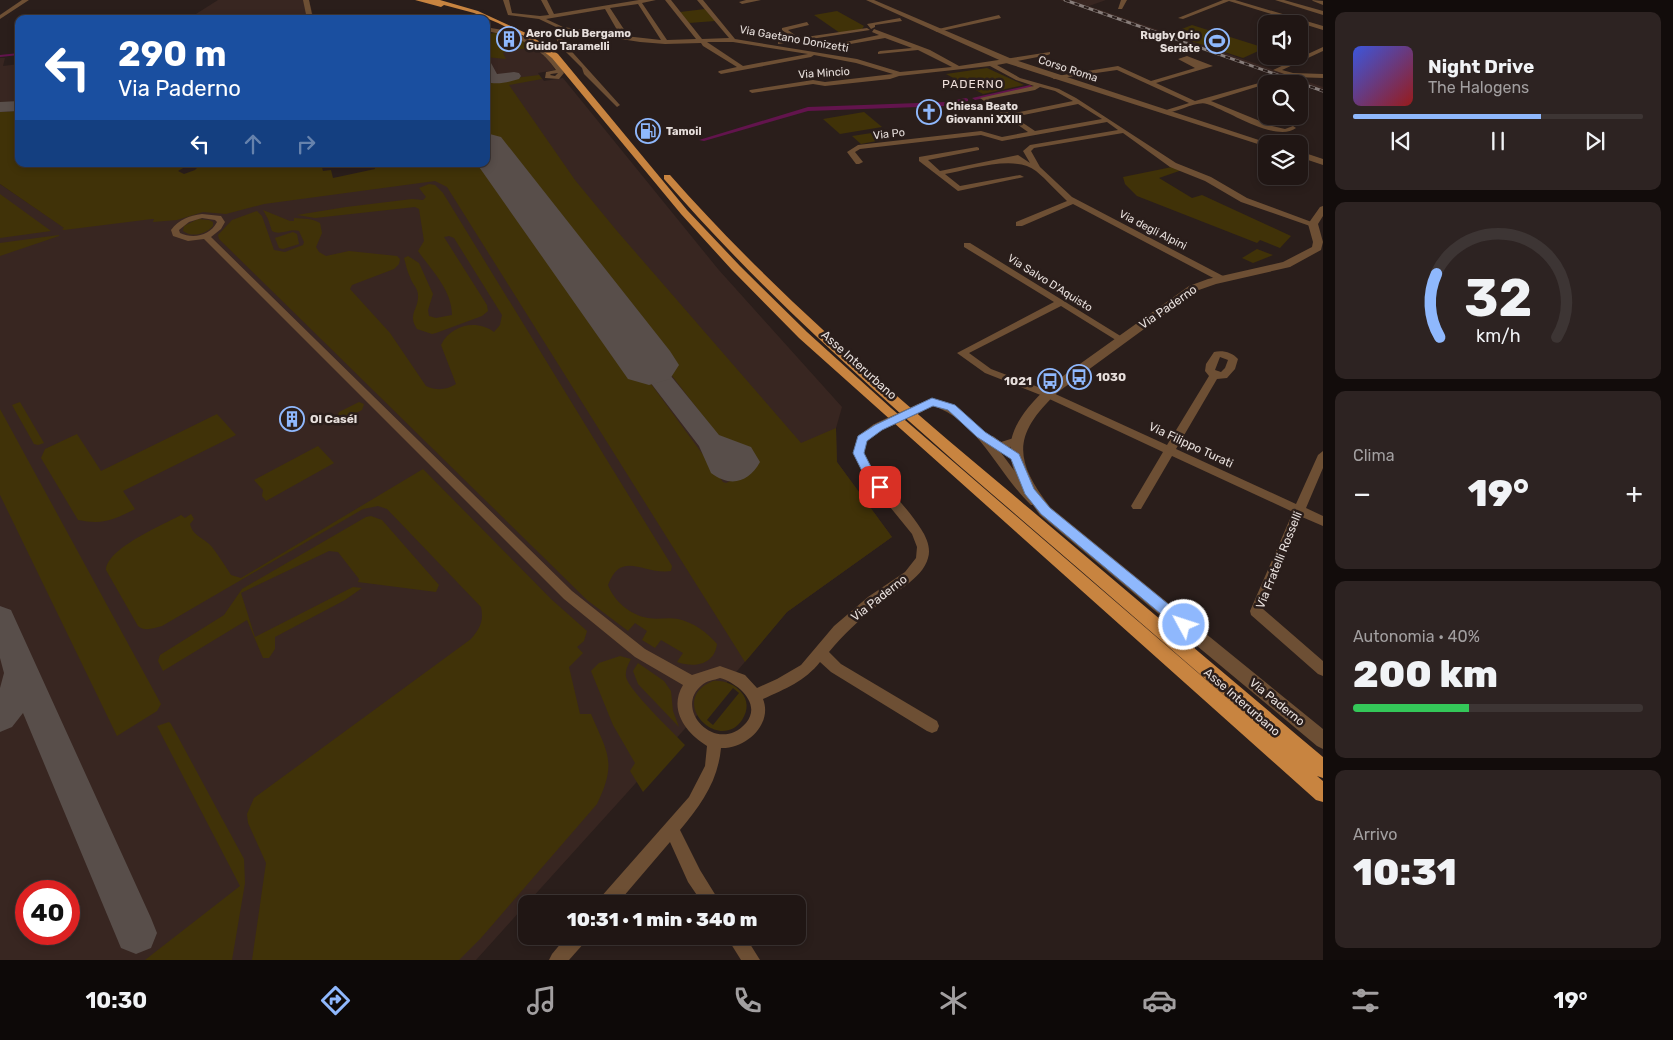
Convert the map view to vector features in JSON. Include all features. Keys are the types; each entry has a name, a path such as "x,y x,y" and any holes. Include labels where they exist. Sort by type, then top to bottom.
{"highway":[{"path":"418,0 477,15"},
{"name":"Asse Interurbano","path":"433,0 483,15"},
{"name":"Asse Interurbano","path":"446,0 486,12 520,26 538,36 562,55 695,210 816,330 882,391 1323,768"},
{"name":"Asse Interurbano","path":"490,18 516,30 555,56 684,212 736,268 803,335 887,411 1323,792"},
{"path":"490,20 516,30"}],"street":[{"path":"2,15 26,0"},
{"path":"306,0 309,15"},
{"name":"Via Gaetano Donizetti","path":"506,0 510,14 540,18 562,28 665,42 733,40 857,61 896,74 911,74 1009,62 1048,53"},
{"path":"544,0 552,16"},
{"path":"540,18 584,8 606,7 653,0"},
{"path":"668,0 705,45 739,66"},
{"path":"700,0 733,40"},
{"path":"742,2 758,0"},
{"name":"Corso Roma","path":"869,0 1009,62 1054,78 1258,141"},
{"path":"1120,8 1124,0"},
{"path":"1181,18 1229,0 1282,15"},
{"path":"1278,0 1323,14"},
{"path":"1315,0 1323,3"},
{"path":"639,2 665,42"},
{"path":"606,7 624,34 622,37"},
{"path":"1308,21 1323,14"},
{"path":"936,30 1000,17"},
{"path":"871,29 873,26 870,24 900,20"},
{"path":"1308,23 1323,28"},
{"path":"798,40 784,29 807,24"},
{"path":"562,28 556,32 562,45 617,105"},
{"path":"490,29 503,30 522,36 545,52 560,71"},
{"path":"776,46 780,43 871,29 923,48 945,58 958,68"},
{"path":"839,44 886,36"},
{"path":"880,53 923,48"},
{"path":"1323,49 1276,70 1293,75 1323,76"},
{"path":"721,72 752,62 759,65 820,54"},
{"path":"991,64 1018,79 1057,90 1108,120 1173,165 1208,179 1244,200 1313,224 1323,209"},
{"path":"1033,133 983,98 1034,88 1054,78 1114,68 1194,104"},
{"path":"1150,83 1200,68"},
{"name":"Via Mincio","path":"752,91 812,82 824,84 896,74"},
{"path":"1165,112 1258,85"},
{"path":"1205,100 1245,119 1285,131 1293,128"},
{"path":"1009,116 1078,102"},
{"name":"Via Po","path":"858,162 851,152 858,147 981,133 1002,139 1108,120"},
{"path":"1037,168 1027,151 1032,146 1124,131"},
{"path":"977,148 922,158 958,189 1020,177"},
{"name":"Via degli Alpini","path":"939,173 1009,160 1010,157 1021,159 1021,162 1037,168 1073,201 1222,279"},
{"path":"1308,157 1323,161"},
{"path":"1019,224 1073,201"},
{"path":"207,216 218,218 221,222 219,227 206,236 186,238 178,236 176,230 179,224 192,218 207,216"},
{"name":"Via Paderno","path":"1014,463 1017,441 1028,417 1047,394 1190,289 1222,279 1266,272 1286,266 1311,252 1321,243 1313,224"},
{"path":"206,236 568,595 640,653 693,683"},
{"name":"Via Salvo D'Aquisto","path":"967,245 1122,340"},
{"name":"Via Filippo Turati","path":"1060,303 962,353 988,371 1047,394 1323,521"},
{"path":"1137,506 1214,375"},
{"name":"Via Paderno","path":"755,695 782,684 806,669 839,630 873,601 909,576 922,559 923,547 917,532 868,472 858,453 862,439 878,427 932,402 951,408 1014,463"},
{"name":"Via Paderno","path":"981,435 999,446 1014,463 1029,491 1045,511 1323,740"},
{"path":"999,446 1017,441"},
{"name":"Via Fratelli Rosselli","path":"1323,455 1256,611 1323,670"},
{"path":"820,653 836,668 932,726"},
{"path":"709,673 726,673 743,680 755,695 758,709 756,720 750,730 742,737 732,741 715,741 698,733 688,721 684,703 686,694 698,678 709,673"},
{"path":"614,895 694,802 712,767 715,741"},
{"path":"671,828 694,876 706,895"},
{"path":"558,960 570,945"},
{"path":"740,945 750,960"}],"shaded area":[{"path":"218,0 309,0 313,15 194,15"},
{"path":"1060,0 1106,0 1089,6 1288,75 1277,75"},
{"path":"705,9 715,21 689,23 680,12"},
{"path":"837,11 864,26 862,29 840,33 814,15"},
{"name":"Rugby Orio Seriate","path":"1192,25 1258,46 1258,51 1243,58 1169,34"},
{"path":"504,32 520,37 534,48 509,50 503,53 506,59 490,57 490,34"},
{"path":"490,34 520,37 541,51 543,56 546,55 555,70 538,73 544,81 563,78 718,269 842,407 836,428 837,462 892,537 787,612 738,670 535,895 518,895 518,914 476,960 0,960 0,184 65,228 466,167 490,167"},
{"path":"0,58 5,58 3,66 15,64 15,111 0,112"},
{"path":"987,68 1024,85 983,94 946,74"},
{"path":"539,75 542,79 509,85 575,180 801,443 836,428 837,462 892,537 787,612 745,662 447,187 435,181 264,204 226,214 203,212 177,220 153,222 154,219 152,219 64,230 62,229 64,228 0,184 0,112 15,111 15,167 185,167 178,171 184,174 195,170 197,168 194,167 322,167 323,171 331,170 333,178 375,169 375,167 490,167 490,164 723,482 726,483 752,471 758,463 753,451 722,441 490,138 490,81"},
{"path":"1308,82 1323,87 1323,91 1308,86"},
{"path":"864,112 882,127 840,134 823,119"},
{"path":"878,132 887,139 861,144 852,136"},
{"path":"1172,167 1182,170 1159,178 1192,198 1202,195 1291,236 1280,248 1260,240 1257,243 1137,196 1125,184 1123,177"},
{"path":"429,184 435,185 443,193 672,566 671,571 652,570 634,566 620,568 613,574 608,585 611,591 619,602 635,614 652,619 678,619 700,628 717,644 712,657 708,661 690,665 677,662 683,653 661,640 655,648 642,640 647,631 635,623 628,631 587,600 219,239 218,235 232,220 257,211 262,216 274,250 285,252 303,245 304,242 299,231 292,230 278,233 272,231 263,210 290,221 294,221 294,218 311,219 320,223 322,233 316,247 319,252 326,256 349,251 397,256 400,259 399,264 394,269 352,285 350,289 390,333 426,386 434,389 449,388 456,384 441,345 445,338 457,329 472,325 487,328 494,332 500,325 502,315 454,238 444,237 487,305 488,311 482,316 432,334 417,329 414,324 413,315 418,300 418,293 409,275 404,258 408,256 419,263 433,294 428,310 429,316 436,318 452,315 449,297 445,289 418,251 424,241 419,209 415,207 315,218 297,215 412,199 423,200 426,197 419,188"},
{"path":"0,194 51,231 0,238"},
{"path":"198,219 209,220 213,222 213,226 207,231 195,235 183,231 184,226"},
{"path":"293,232 297,234 299,244 283,249 279,248 275,238"},
{"path":"59,236 0,256 0,243"},
{"path":"1257,249 1273,255 1253,263 1242,258"},
{"path":"20,402 44,443 34,444 12,405"},
{"path":"359,402 364,404 362,410 344,419 337,417 339,412"},
{"path":"0,409 161,704 157,711 117,736 0,495"},
{"path":"217,414 236,435 123,491 135,509 101,522 78,520 41,458 45,449 77,434 101,471"},
{"path":"318,446 334,463 266,501 262,496 263,490 254,480"},
{"path":"423,469 551,599 587,631 584,641 577,647 583,653 569,667 580,714 591,714 606,749 608,768 603,790 597,804 481,938 459,960 252,960 266,863 248,823 247,814 254,798 471,639 480,624 482,616 481,607 387,509 378,506 363,509 162,626 144,629 138,626 106,570 109,562 116,554 137,538 181,515 185,518 191,514 194,519 190,524 196,535 212,547 231,575 241,578"},
{"path":"371,516 382,520 439,585 436,592 358,582 359,579 338,552 329,551 241,593 255,637 353,587 362,588 345,600 275,637 275,649 269,658 263,658 247,620 163,671 158,661 160,655 224,615 242,589 366,517"},
{"path":"620,656 631,659 626,670 626,677 635,692 685,745 643,792 630,771 635,763 613,725 591,671 599,663"},
{"path":"638,663 664,681 671,691 673,711 679,727 638,684 633,671"},
{"path":"713,681 721,681 735,687 745,697 747,704 742,720 732,729 721,731 710,728 695,711 694,700 700,690","holes":["733,688 739,693 713,725 707,720"]},
{"path":"169,722 244,859 245,883 232,960 145,960 240,886 157,726"}],"waterway":[{"path":"0,56 15,54"},
{"path":"975,98 1030,87"},
{"path":"702,140 808,109 946,104 966,100"}],"taxiway":[{"path":"490,75 492,79 514,76"},
{"path":"0,107 15,106"},
{"path":"649,365 710,442"},
{"path":"710,442 742,454 747,462 741,470 736,472 725,469 721,466 710,442"},
{"path":"0,620 20,666"},
{"path":"0,715 16,693 20,680 20,666"},
{"path":"20,666 136,933"}],"runway":[{"path":"490,151 649,365"}],"railway":[{"path":"1065,0 1323,91"}],"place":[{"name":"Aero Club Bergamo Guido Taramelli","path":"509,39"},
{"name":"Rugby Orio Seriate","path":"1217,41"},
{"name":"Chiesa Beato Giovanni XXIII","path":"929,112"},
{"name":"Tamoil","path":"648,131"},
{"name":"1030","path":"1079,377"},
{"name":"1021","path":"1050,381"},
{"name":"Ol Casél","path":"292,419"}],"district":[{"name":"PADERNO","path":"973,84"}],"route":[{"path":"880,487 868,472 858,453 862,439 878,427 932,402 951,408 981,435 1015,457 1029,491 1045,511 1184,625"}]}
